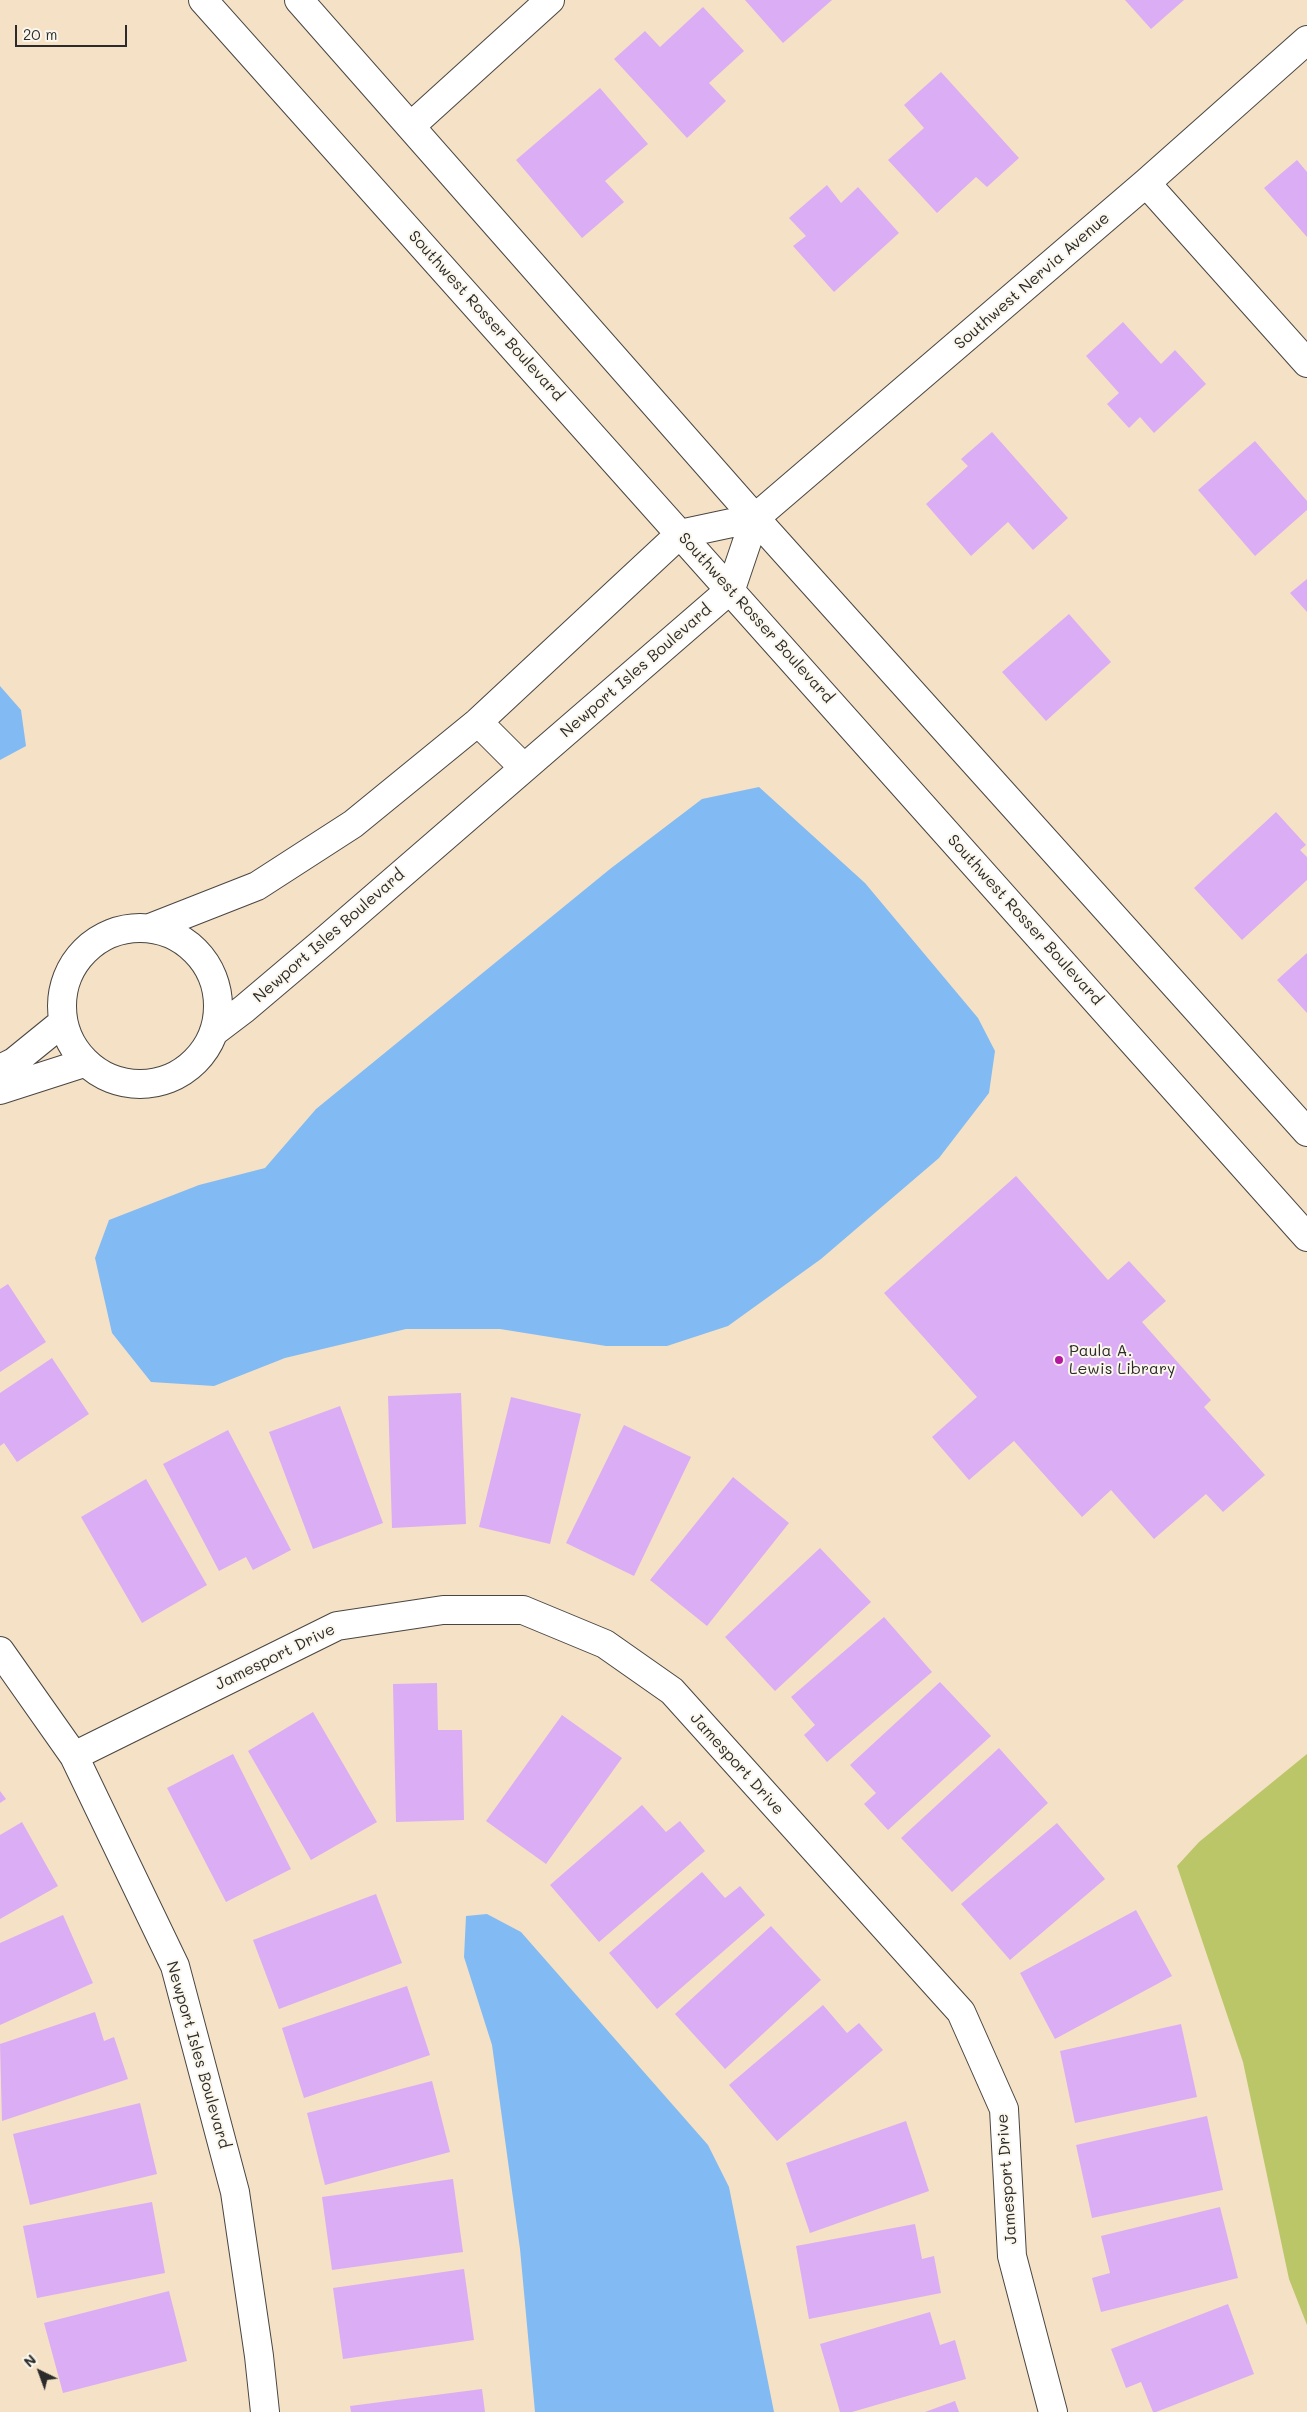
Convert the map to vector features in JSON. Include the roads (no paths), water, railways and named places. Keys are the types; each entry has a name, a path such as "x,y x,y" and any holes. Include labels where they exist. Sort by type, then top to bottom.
{"street":[{"name":"Southwest Rosser Boulevard","path":"204,0 1307,1237"},
{"path":"299,0 755,518 1307,1132"},
{"path":"411,126 550,0"},
{"name":"Southwest Nervia Avenue","path":"755,518 1146,183 1307,40"},
{"path":"1146,183 1307,363"},
{"path":"150,928 257,886 353,824 478,722 680,534 755,518"},
{"path":"731,589 755,518"},
{"name":"Newport Isles Boulevard","path":"214,1031 244,1009 308,955 731,589"},
{"path":"478,722 524,768"},
{"path":"150,928 176,936 198,953 208,965 219,1004 214,1031 201,1055 181,1073 155,1084 134,1085 107,1078 84,1063 69,1041 62,1023 62,996 70,970 87,948 122,929 150,928"},
{"path":"0,1069 14,1062 62,1023"},
{"path":"0,1090 84,1063"},
{"name":"Jamesport Drive","path":"74,1756 337,1626 443,1610 523,1610 605,1644 672,1691 961,2012 1004,2109 1012,2256 1053,2412"},
{"name":"Newport Isles Boulevard","path":"0,1651 74,1756 176,1966 235,2192 259,2356 265,2412"}],"water":[{"path":"0,686 21,710 26,746 0,760"},
{"path":"759,787 865,883 978,1018 995,1051 989,1093 939,1158 821,1259 728,1326 667,1346 606,1346 500,1329 406,1329 285,1358 214,1386 151,1382 112,1333 95,1258 109,1220 199,1185 265,1168 316,1109 610,869 702,799"},
{"path":"487,1914 521,1932 708,2145 729,2187 774,2412 535,2412 520,2249 492,2045 464,1957 466,1916"}],"place":[{"name":"Paula A. Lewis Library","path":"1059,1360"}]}
